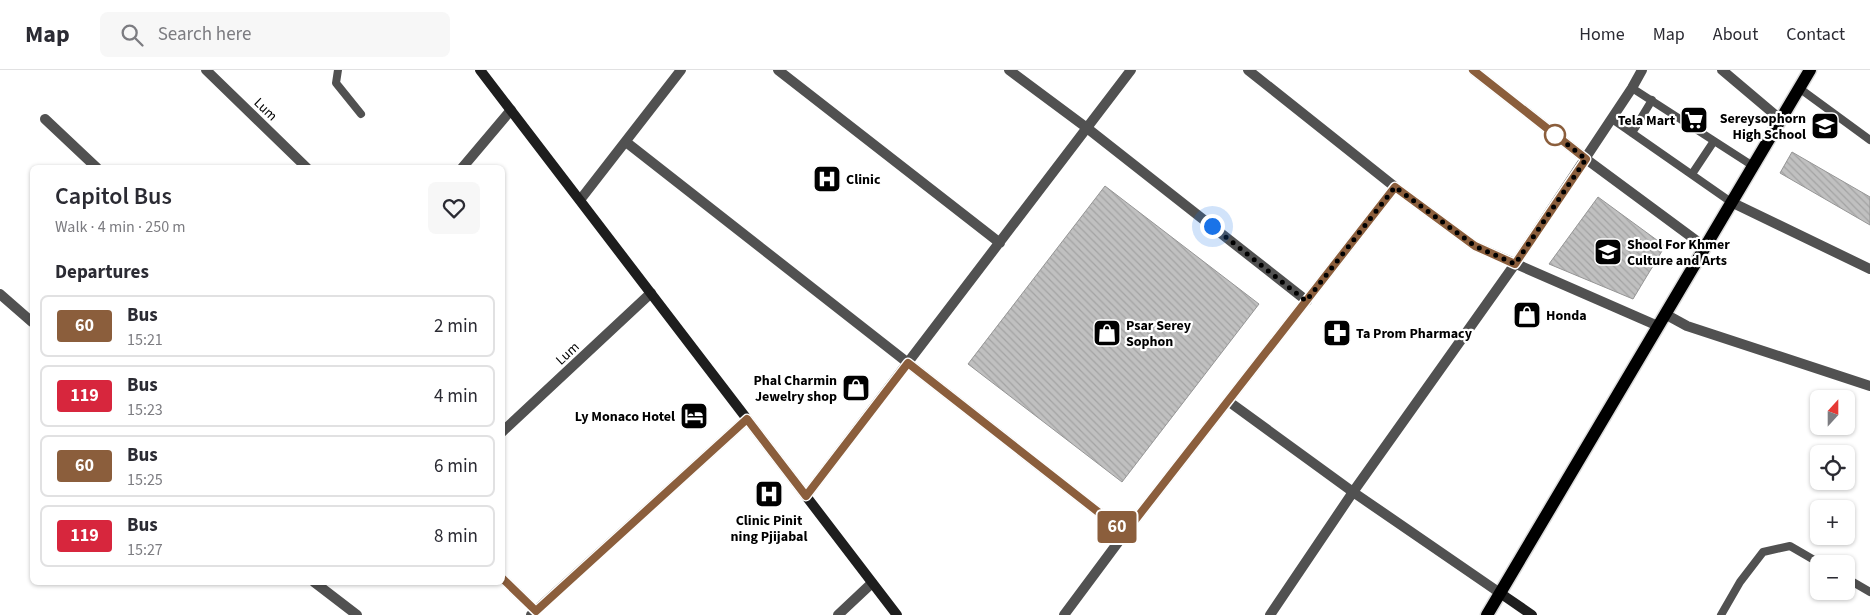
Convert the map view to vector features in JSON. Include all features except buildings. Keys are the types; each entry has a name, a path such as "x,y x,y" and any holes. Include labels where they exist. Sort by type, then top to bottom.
{"main road":[{"path":"480,70 897,615"},
{"path":"1487,615 1810,70"},
{"path":"1500,593 1532,615"}],"street":[{"name":"Lum","path":"206,70 304,165"},
{"path":"580,200 681,70"},
{"path":"778,70 1000,243"},
{"path":"1009,70 1087,128 1306,301"},
{"path":"806,496 1131,70"},
{"path":"1248,70 1395,187 1475,246 1658,326"},
{"path":"1473,70 1586,159 1705,247"},
{"path":"1270,615 1354,492 1515,264 1612,120 1642,70"},
{"path":"1722,70 1780,119"},
{"path":"465,165 511,110"},
{"path":"45,119 93,165"},
{"path":"626,142 1125,533"},
{"path":"1064,615 1125,533 1395,187"},
{"path":"1731,202 1870,269"},
{"name":"Lum","path":"505,429 650,293"},
{"path":"0,294 30,320"},
{"path":"1665,314 1687,326 1870,386"},
{"path":"1228,401 1354,492 1500,593"},
{"path":"505,581 533,613 747,419"},
{"path":"838,615 872,583"},
{"path":"318,585 357,615"}],"lane":[{"path":"338,70 336,83 361,114"},
{"path":"1632,88 1753,166"},
{"path":"1799,88 1870,140"},
{"path":"1632,133 1652,100"},
{"path":"1612,120 1731,202"},
{"path":"1692,174 1714,141"},
{"path":"1721,615 1740,582 1763,552 1790,546 1810,558"},
{"path":"1855,583 1870,592"}],"bus line":[{"name":"60","path":"505,580 536,611 747,419 806,496 908,363 1125,533 1395,187 1475,246 1515,264 1586,159 1473,70"}],"place":[{"name":"Tela Mart","path":"1694,120"},
{"name":"Sereysophorn High School","path":"1825,126"},
{"name":"Clinic","path":"827,179"},
{"name":"Shool For Khmer Culture and Arts","path":"1608,252"},
{"name":"Honda","path":"1527,315"},
{"name":"Psar Serey Sophon","path":"1107,333"},
{"name":"Ta Prom Pharmacy","path":"1337,333"},
{"name":"Phal Charmin Jewelry shop","path":"856,388"},
{"name":"Ly Monaco Hotel","path":"694,416"},
{"name":"Clinic Pinit ning Pjijabal","path":"769,494"}],"route":[{"path":"1212,226 1306,301 1395,187 1475,246 1515,264 1586,159 1555,135"}]}
